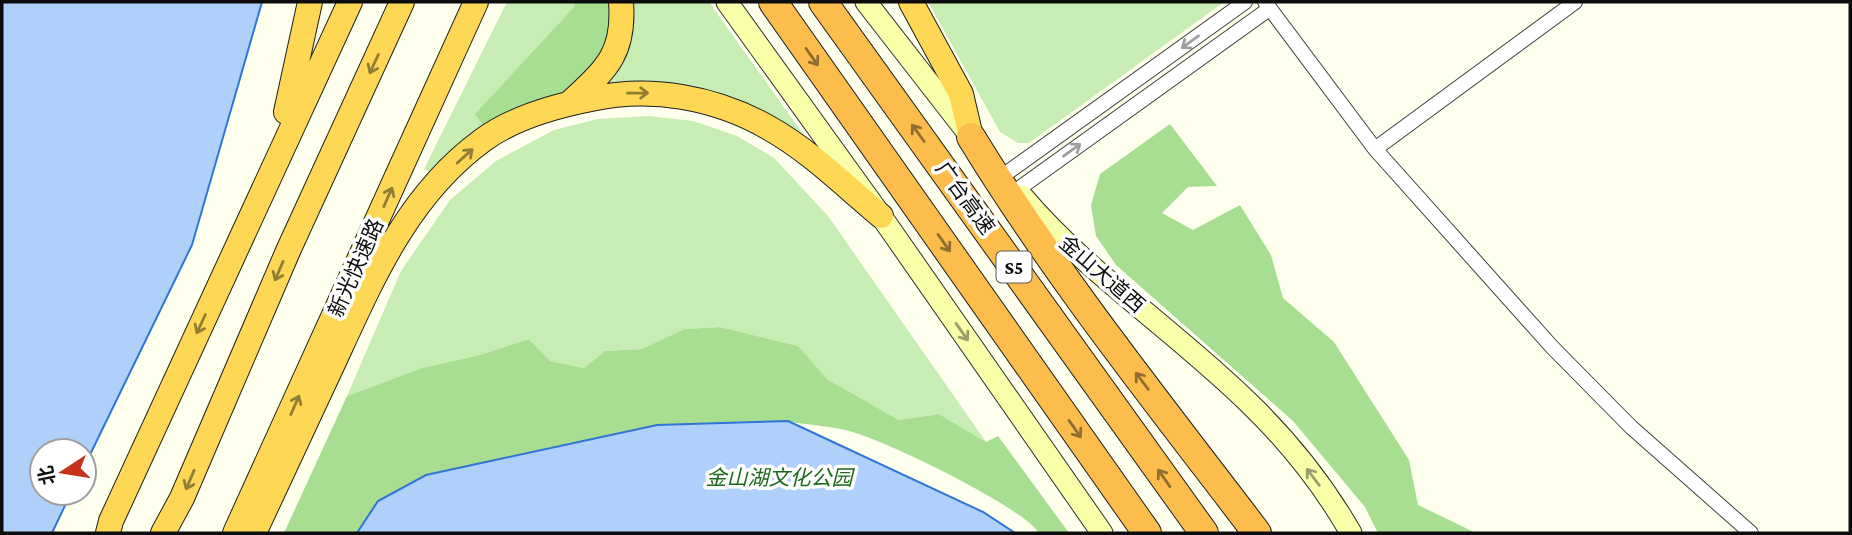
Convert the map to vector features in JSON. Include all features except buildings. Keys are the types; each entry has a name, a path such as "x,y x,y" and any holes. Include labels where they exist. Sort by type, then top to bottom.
{"highway":[{"path":"270,173 310,2"},
{"path":"108,533 111,521 350,2"},
{"path":"163,533 182,498 288,251 402,2"},
{"name":"新光快速路","path":"234,533 476,2"},
{"path":"571,103 607,68 621,37 621,2"},
{"name":"广台高速","path":"773,2 1147,533"},
{"name":"广台高速","path":"823,2 1204,533"},
{"path":"911,2 961,94 971,137 996,179 1097,322 1258,533"},
{"path":"254,533 379,267 425,194 484,139 526,118 571,103 640,92 707,102 769,127 881,216"}],"main road":[{"path":"727,2 881,216 1102,533"},
{"name":"金山大道西","path":"866,2 971,137 1045,223 1094,270 1249,403 1284,439 1317,481 1351,533"}],"street":[{"path":"1010,183 1245,2"},
{"path":"1376,149 1574,2"},
{"path":"1010,183 1267,5 1376,149 1552,347 1630,427 1751,533"}],"green space":[{"path":"507,2 574,2 574,7 476,113 484,127 432,173 424,169"},
{"path":"574,2 612,2 613,31 599,64 563,94 484,127 475,114 574,7"},
{"path":"631,2 709,2 808,141 748,104 713,93 603,85"},
{"path":"928,2 1224,2 1029,143 1018,143 1000,132"},
{"path":"649,116 693,121 737,136 774,158 828,216 986,442 939,414 899,420 827,380 798,346 720,327 684,329 642,349 605,351 584,368 550,361 529,339 480,355 422,368 347,396 401,271 450,200 496,161 554,130 598,119"},
{"path":"1170,124 1217,186 1188,187 1162,213 1193,230 1240,205 1271,255 1283,298 1334,342 1409,460 1418,505 1476,533 1378,533 1365,507 1293,421 1116,265 1096,236 1091,205 1100,174"},
{"path":"720,327 798,346 828,380 899,420 939,414 986,442 998,436 1069,533 1039,533 1027,521 980,491 867,437 842,429 790,422 378,501 357,533 284,533 347,396 422,368 480,355 529,339 550,361 584,368 605,351 642,349 684,329"}],"water":[{"path":"2,2 262,2 192,245 98,438 28,437 28,507 64,507 52,533 2,533"},
{"name":"金山湖文化公园","path":"788,421 983,512 1015,533 357,533 378,501 426,475 657,425"}]}
